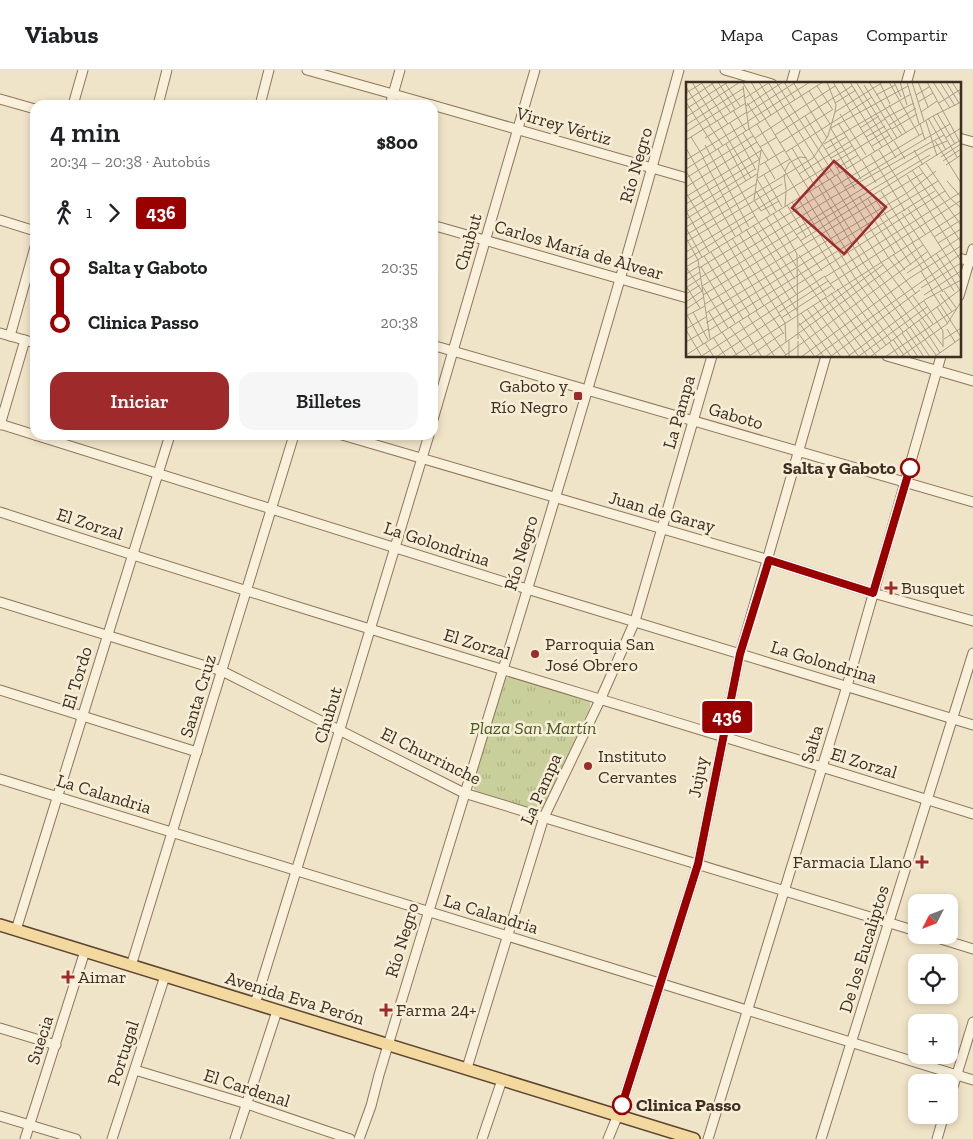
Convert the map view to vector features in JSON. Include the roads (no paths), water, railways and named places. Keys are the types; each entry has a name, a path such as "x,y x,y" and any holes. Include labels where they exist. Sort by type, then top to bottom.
{"main road":[{"name":"Avenida Eva Perón","path":"0,925 694,1139"}],"street":[{"path":"74,100 83,70"},
{"path":"159,100 167,70"},
{"path":"261,100 269,70"},
{"name":"Virrey Vértiz","path":"307,70 415,100"},
{"path":"392,100 400,70"},
{"name":"Chubut","path":"438,403 535,70"},
{"name":"Río Negro","path":"359,1139 371,1106 388,1044 555,498 679,70"},
{"path":"724,70 765,82"},
{"path":"0,99 30,108"},
{"name":"Virrey Vértiz","path":"438,107 686,178"},
{"path":"960,138 973,142"},
{"path":"0,220 30,229"},
{"name":"Carlos María de Alvear","path":"438,227 686,298"},
{"path":"960,293 973,249"},
{"path":"10,336 30,265"},
{"path":"0,333 30,342"},
{"path":"0,424 25,340"},
{"name":"Gaboto","path":"438,348 973,502"},
{"name":"La Pampa","path":"466,1068 544,816 601,698 635,621 711,358"},
{"name":"Jujuy","path":"608,1139 622,1105 698,864 740,654 769,560 825,358"},
{"path":"894,358 973,381"},
{"name":"Salta","path":"708,1139 746,1010 847,686 940,358"},
{"name":"La Golondrina","path":"0,424 30,433"},
{"name":"La Golondrina","path":"51,440 527,589 973,725"},
{"name":"El Tordo","path":"16,930 168,440"},
{"name":"Santa Cruz","path":"131,966 293,440"},
{"name":"Juan de Garay","path":"359,440 973,621"},
{"name":"Chubut","path":"254,1004 340,730 427,440"},
{"name":"El Zorzal","path":"0,512 132,555 973,814"},
{"name":"El Churrinche","path":"0,602 222,670 464,793 908,928"},
{"name":"De los Eucaliptos","path":"821,1139 973,653"},
{"path":"0,690 197,752"},
{"name":"La Calandria","path":"0,779 953,1074"},
{"path":"955,944 973,950"},
{"name":"Suecia","path":"25,1139 85,951"},
{"name":"Portugal","path":"112,1139 165,976"},
{"path":"235,1139 277,1011"},
{"path":"956,1074 973,1022"},
{"path":"0,1028 56,1045"},
{"name":"El Cardenal","path":"135,1070 247,1104 350,1139"},
{"name":"La Calandria","path":"958,1076 973,1080"},
{"path":"482,1139 502,1080"},
{"path":"0,1116 76,1139"},
{"path":"937,1139 941,1124"}],"place":[{"name":"Gaboto y Río Negro","path":"578,396"},
{"name":"Salta y Gaboto","path":"910,468"},
{"name":"Busquet","path":"891,588"},
{"name":"Parroquia San José Obrero","path":"535,654"},
{"name":"Instituto Cervantes","path":"588,766"},
{"name":"Farmacia Llano","path":"922,862"},
{"name":"Aimar","path":"68,977"},
{"name":"Farma 24+","path":"386,1010"},
{"name":"Clinica Passo","path":"622,1105"}],"park label":[{"name":"Plaza San Martín","path":"533,728"}]}
